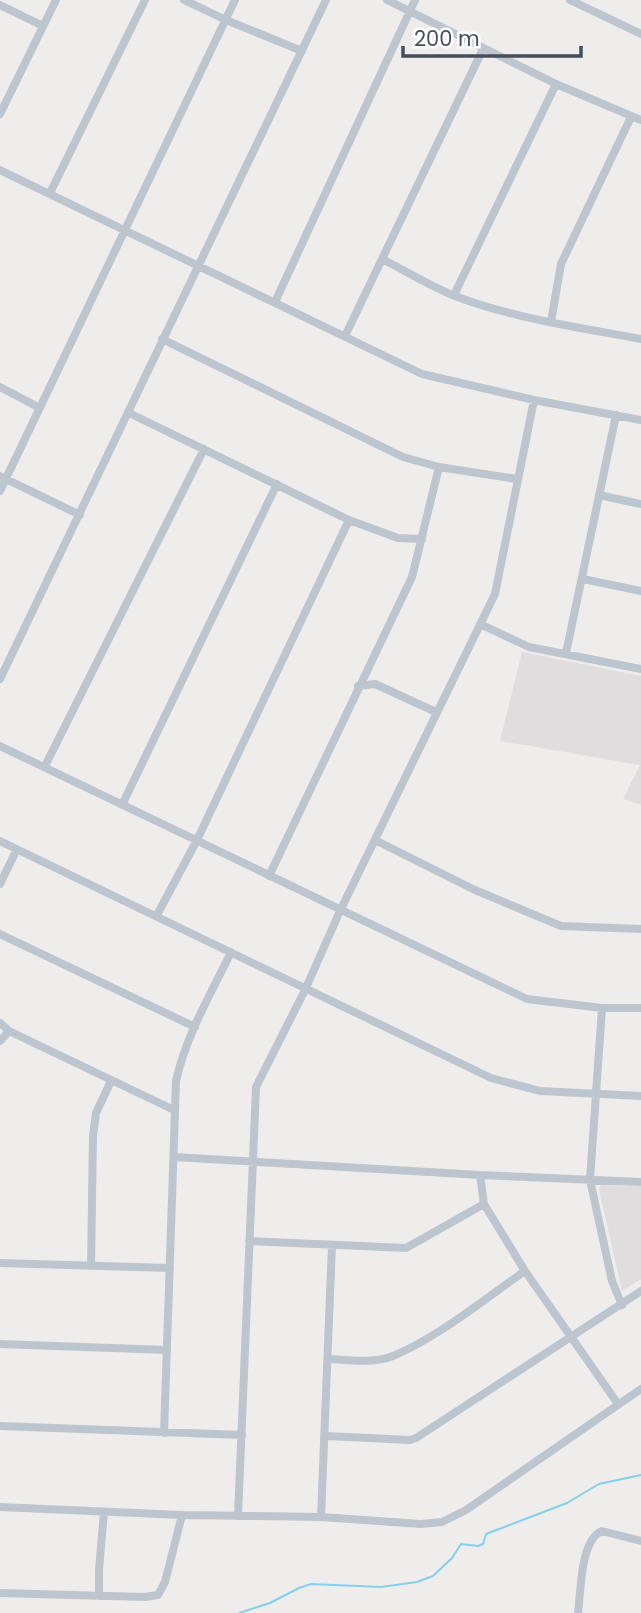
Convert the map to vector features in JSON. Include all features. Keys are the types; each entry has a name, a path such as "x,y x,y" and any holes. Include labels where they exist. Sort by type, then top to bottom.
{"street":[{"path":"0,114 56,0"},
{"path":"50,193 145,0"},
{"path":"184,0 302,51"},
{"path":"0,491 3,477 40,408 235,0"},
{"path":"0,679 326,0"},
{"path":"387,0 556,84 641,120"},
{"path":"275,302 415,0"},
{"path":"570,0 641,34"},
{"path":"0,5 43,26"},
{"path":"345,336 483,49"},
{"path":"454,295 556,84"},
{"path":"551,322 564,256 631,117"},
{"path":"0,170 428,376 641,420"},
{"path":"382,259 454,295 551,322 641,339"},
{"path":"162,338 386,449 439,467 517,479"},
{"path":"0,387 40,408"},
{"path":"237,1516 256,1087 498,585 534,400"},
{"path":"129,413 349,520 398,538 422,539"},
{"path":"566,653 615,415"},
{"path":"45,766 204,449"},
{"path":"269,876 358,686 406,593 439,467"},
{"path":"3,477 80,515"},
{"path":"122,805 278,484"},
{"path":"598,495 641,505"},
{"path":"158,915 197,840 349,520"},
{"path":"583,579 641,591"},
{"path":"480,624 518,643 641,669"},
{"path":"358,686 375,684 436,712"},
{"path":"0,746 527,999 602,1008 641,1008"},
{"path":"375,840 475,890 561,926 641,929"},
{"path":"0,841 497,1081 540,1091 641,1096"},
{"path":"0,884 17,849"},
{"path":"0,934 195,1027"},
{"path":"164,1433 176,1081 181,1060 195,1027 231,952"},
{"path":"602,1008 590,1180 612,1281 622,1305"},
{"path":"0,1023 9,1031 174,1110"},
{"path":"0,1041 9,1031"},
{"path":"91,1266 93,1136 96,1113 111,1081"},
{"path":"174,1157 641,1182"},
{"path":"480,1175 484,1204 525,1271 618,1405"},
{"path":"250,1241 399,1249 412,1246 484,1204"},
{"path":"321,1517 332,1245"},
{"path":"0,1263 170,1268"},
{"path":"328,1359 359,1361 393,1356 448,1325 525,1271"},
{"path":"326,1436 410,1440 430,1431 641,1291"},
{"path":"0,1344 167,1350"},
{"path":"0,1507 182,1515 321,1517 421,1524 442,1522 466,1510 641,1389"},
{"path":"0,1426 242,1435"},
{"path":"99,1596 104,1512"},
{"path":"0,1593 145,1597 158,1595 165,1582 182,1515"},
{"path":"578,1613 586,1551 593,1537 602,1531 641,1542"}],"shaded area":[{"path":"522,652 641,676 641,805 623,799 640,765 500,741"},
{"path":"601,1185 641,1186 641,1279 622,1291 599,1189"}],"waterway":[{"path":"239,1613 270,1603 311,1584 381,1587 417,1582 433,1576 452,1558 461,1544 478,1546 483,1544 486,1534 567,1503 599,1484 641,1475"}]}
